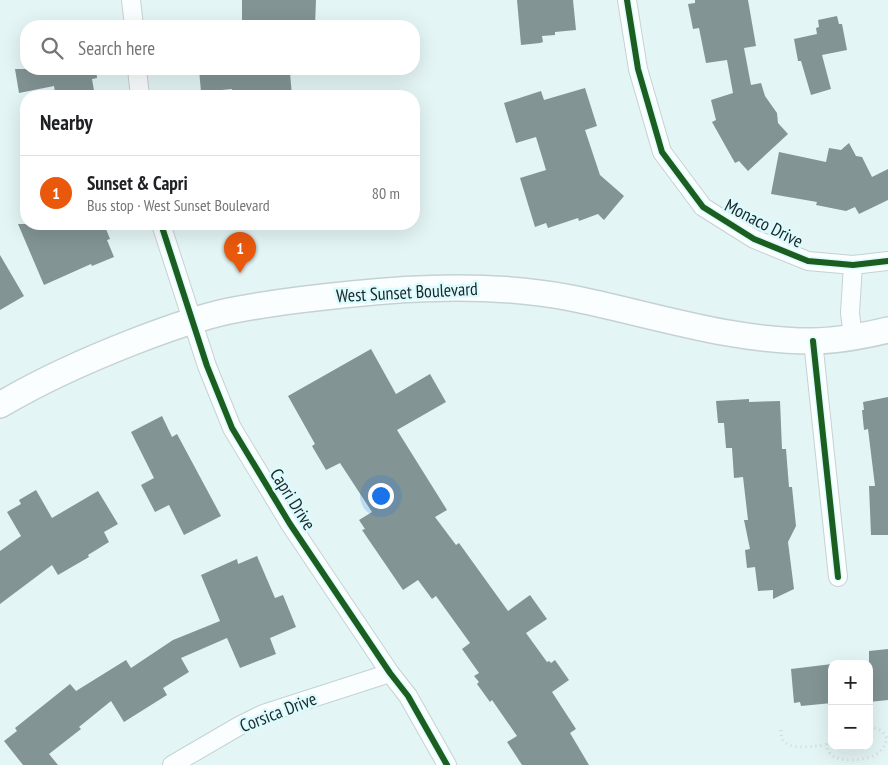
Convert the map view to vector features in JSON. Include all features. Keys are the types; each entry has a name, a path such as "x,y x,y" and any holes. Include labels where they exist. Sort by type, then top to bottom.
{"main road":[{"name":"West Sunset Boulevard","path":"0,405 78,364 192,321 227,311 307,298 388,290 450,286 504,289 570,298 702,328 758,338 813,341 854,337 888,330"}],"street":[{"path":"131,0 133,20"},
{"name":"Monaco Drive","path":"627,0 638,69 662,152 702,207 754,239 808,262 853,265 888,261"},
{"path":"138,75 139,90"},
{"name":"Capri Drive","path":"163,230 207,366 232,428 290,524 390,673 408,696 447,765"},
{"path":"853,265 850,313 854,337"},
{"path":"813,341 838,577"},
{"name":"Corsica Drive","path":"172,765 263,714 390,673"}],"path":[{"path":"828,742 826,745 828,751 835,757 848,760 869,757 877,754 884,747 887,739 885,734 879,729 873,728"},
{"path":"781,730 782,739 785,742 802,748 826,745"}],"building":[{"path":"242,0 316,0 315,20 242,20"},
{"path":"517,0 573,0 576,30 555,32 555,35 542,36 543,42 521,45"},
{"path":"695,0 748,0 756,46 744,48 751,85 761,83 765,96 777,113 778,123 788,134 748,171 739,161 735,163 712,122 716,120 711,100 733,93 727,60 706,63 699,28 693,29 688,4 695,3"},
{"path":"837,16 839,24 842,24 847,50 822,55 831,89 811,95 801,61 798,61 794,39 817,34 818,20"},
{"path":"15,69 20,69 20,75 97,75 97,78 92,79 94,90 55,90 54,86 34,90 20,90 19,93"},
{"path":"200,75 290,75 291,90 232,89 201,90"},
{"path":"585,88 597,126 585,130 600,175 624,196 604,220 598,214 579,221 578,218 548,228 546,223 535,227 520,178 546,170 536,137 516,143 504,103 541,91 544,100"},
{"path":"849,143 856,156 862,157 872,177 888,169 888,200 859,214 855,207 846,211 816,205 817,202 771,194 779,152 826,162 829,148 841,150"},
{"path":"21,230 106,230 110,239 107,240 114,257 92,266 91,264 44,285"},
{"path":"0,255 24,296 0,310"},
{"path":"371,349 396,394 430,374 446,402 397,430 447,510 435,517 456,545 459,543 508,611 530,595 547,619 526,633 547,662 551,663 555,660 569,680 552,692 576,729 570,733 589,765 522,765 507,742 517,736 492,700 490,702 477,684 479,682 474,676 479,673 462,649 470,643 436,596 432,599 418,580 403,590 362,530 365,529 359,520 372,512 340,463 326,470 312,446 315,444 288,396"},
{"path":"888,397 888,535 871,535 869,486 875,486 868,429 864,430 862,410 864,410 863,402"},
{"path":"749,399 749,402 780,401 782,449 786,449 789,487 792,487 796,526 788,542 794,589 773,599 773,590 758,591 755,567 747,568 745,550 750,549 744,520 748,520 743,477 734,478 732,448 726,448 724,423 718,423 716,401"},
{"path":"162,416 172,437 177,434 221,516 184,535 169,505 155,512 141,485 154,478 131,432"},
{"path":"36,490 52,518 98,491 118,524 104,532 109,542 88,555 89,557 58,575 52,565 0,604 0,551 21,536 7,512 21,504 19,500"},
{"path":"257,556 275,598 283,595 296,627 270,638 276,654 240,668 227,638 181,658 189,672 163,688 167,695 124,722 111,701 79,727 81,729 49,754 58,765 23,765 4,741 17,731 15,728 70,684 76,691 126,660 131,668 173,640 220,621 201,575 237,559 238,564"},
{"path":"888,649 888,700 873,702 873,660 869,660 869,651"},
{"path":"828,664 828,703 801,706 800,702 794,703 791,669"}],"cycle path":[{"path":"627,0 638,69 662,152 703,207 754,239 808,261 853,265 888,261"},
{"path":"163,230 207,366 232,428 290,524 390,673 408,696 447,765"},
{"path":"813,341 838,577"}],"place":[{"name":"Sunset & Capri","path":"240,273"}]}
